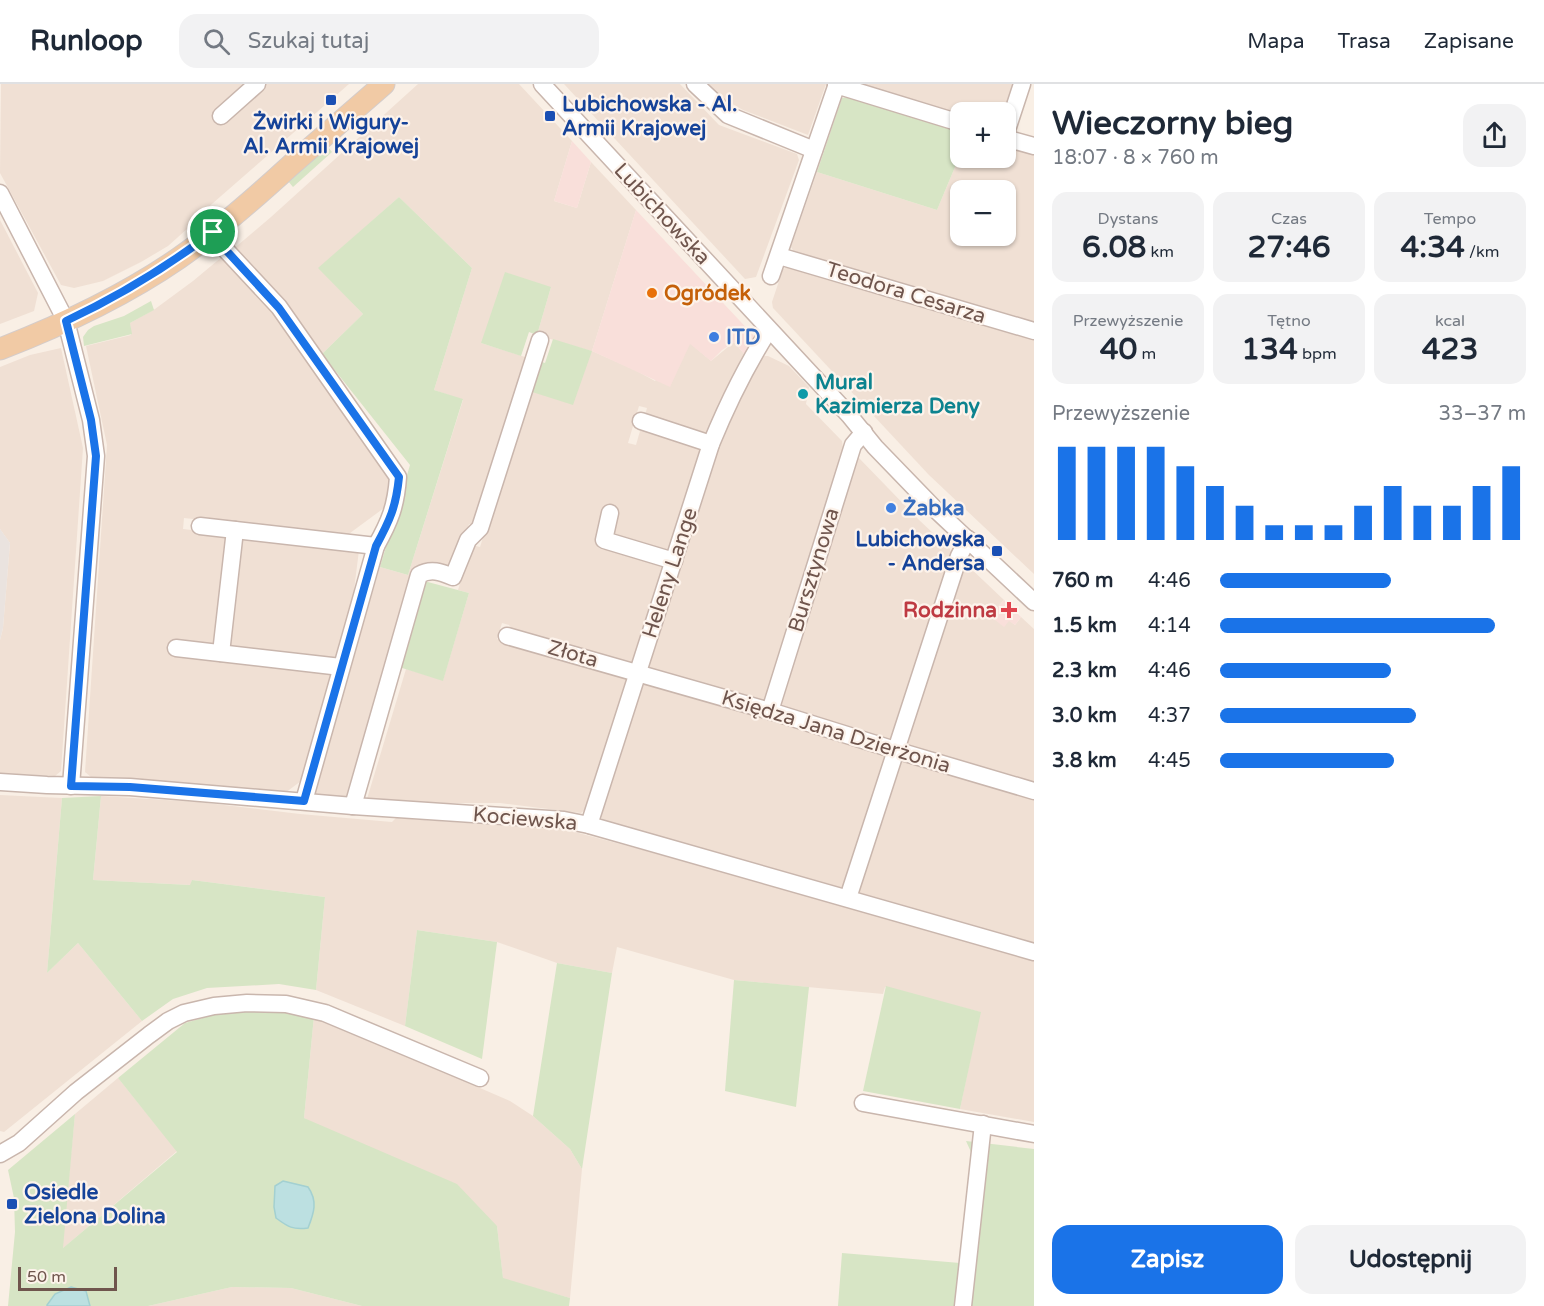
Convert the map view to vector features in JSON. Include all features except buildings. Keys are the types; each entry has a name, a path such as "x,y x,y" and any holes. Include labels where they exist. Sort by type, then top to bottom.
{"main road":[{"path":"0,349 66,321 130,288 179,258 233,217 384,84"}],"street":[{"path":"221,116 257,84"},
{"name":"Lubichowska","path":"542,84 864,432 875,447 1034,602"},
{"path":"696,84 728,115 814,150"},
{"path":"771,276 837,84 950,120"},
{"path":"1016,103 1022,84"},
{"path":"1016,140 1034,146"},
{"path":"0,193 66,321 91,420 96,456 71,786"},
{"path":"213,232 224,248 279,308 399,477 397,497 390,521 376,546 304,801"},
{"name":"Teodora Cesarza","path":"779,255 1034,331"},
{"name":"Heleny Lange","path":"590,825 711,444 754,353 769,330"},
{"path":"353,806 419,575 437,571 453,577 468,540 480,528 540,340"},
{"path":"641,421 711,444"},
{"name":"Bursztynowa","path":"770,711 853,445 864,432"},
{"path":"610,513 604,540 674,561"},
{"path":"200,526 376,546"},
{"path":"221,653 235,530"},
{"path":"848,898 958,556 968,540"},
{"name":"Złota","path":"507,636 638,673"},
{"path":"176,648 341,667"},
{"name":"Księdza Jana Dzierżonia","path":"638,673 1034,791"},
{"name":"Kociewska","path":"0,782 130,787 353,806 564,820 590,825 1034,952"},
{"path":"0,1154 18,1143 76,1092 168,1021 184,1013 214,1006 247,1003 286,1004 325,1013 480,1078"},
{"path":"863,1103 1034,1134"},
{"path":"963,1306 983,1124"}],"shaded area":[{"path":"1,84 349,84 189,224 187,229 168,246 103,281 74,288 61,285 0,173"},
{"path":"418,84 519,84 572,141 554,201 577,208 591,162 636,210 592,351 655,381 690,343 711,361 734,342 745,355 707,436 645,415 647,408 639,406 628,443 636,445 640,431 647,430 697,445 703,450 671,551 664,555 613,538 607,511 597,547 603,550 611,546 661,562 665,569 636,663 629,665 513,631 509,625 502,623 497,639 625,677 629,682 608,737 588,807 581,813 500,803 367,799 406,669 443,680 469,593 458,590 472,545 480,547 529,391 591,351 537,335 551,287 481,343 525,357 528,362 477,526 469,524 458,561 445,567 429,563 418,568 350,797 312,795 380,567 408,575 463,400 434,390 472,268 399,197 319,268 363,314 322,354 293,317 231,251"},
{"path":"564,84 680,84 719,125 797,154 799,160 756,277 745,279"},
{"path":"708,84 826,84 808,135 743,110 722,98"},
{"path":"863,84 1013,84 1007,102 950,102 950,112"},
{"path":"572,141 591,162 577,208 554,201"},
{"path":"1016,149 1034,155 1034,323 794,252 791,247 817,172 937,210 955,168 1016,168"},
{"path":"636,210 754,336 745,355 734,342 711,361 690,344 670,387 592,351"},
{"path":"0,220 38,293 34,311 0,324"},
{"path":"223,256 276,311 396,484 384,508 346,536 184,518 183,529 359,550 352,606 301,781 285,793 91,777 85,772 107,445 86,346 131,335 130,323 155,309"},
{"path":"788,267 1034,340 1034,574 929,475 773,308 772,302 783,269"},
{"path":"61,348 83,448 61,771 55,776 0,773 0,640 10,543 0,529 0,367 30,355"},
{"path":"758,356 768,356 789,366 809,387 806,404 842,441 843,448 819,524 810,571 767,700 763,704 652,671 647,664 718,436"},
{"path":"856,455 950,549 952,556 893,738 889,741 782,709 779,705 812,597 819,583"},
{"path":"0,529 10,543 0,640"},
{"path":"966,564 1004,600 990,615 1009,620 1015,625 1021,617 1034,629 1034,783 908,745 905,742 961,565"},
{"path":"1004,600 1021,617 1015,625 1009,621 1004,627 990,616"},
{"path":"646,682 883,753 887,758 846,886 841,888 603,820 600,815 641,684"},
{"path":"903,759 1034,798 1034,943 860,893 858,889 899,761"},
{"path":"0,795 62,798 47,973 78,943 142,1021 4,1132 0,1131"},
{"path":"101,796 198,802 392,822 396,818 567,830 753,879 1034,961 1034,1122 960,1109 980,1012 885,987 883,994 734,980 617,947 612,973 557,963 497,942 417,930 405,1026 316,990 325,897 192,880 191,885 93,880"},
{"path":"314,1016 510,1101 533,1116 570,1149 582,1169 570,1298 503,1279 497,1226 304,1118"},
{"path":"118,1078 177,1151 62,1249 75,1114"},
{"path":"232,1287 291,1288 362,1306 148,1306"}],"green space":[{"path":"848,97 950,129 950,168 955,168 937,210 817,172 842,98"},
{"path":"328,147 332,152 293,187 288,181"},
{"path":"399,197 472,268 434,390 463,399 408,575 380,567 410,465 322,354 363,314 318,268"},
{"path":"505,272 551,287 537,335 529,332 521,356 481,343"},
{"path":"151,301 154,310 130,323 132,334 84,346 83,337 88,330 124,316"},
{"path":"553,339 592,351 573,405 529,391 537,365 545,363"},
{"path":"424,581 469,593 443,681 399,667"},
{"path":"101,796 93,880 190,885 192,880 325,897 316,990 279,984 207,988 173,999 142,1021 78,943 47,973 62,798"},
{"path":"417,930 497,942 482,1059 405,1026"},
{"path":"557,963 612,973 582,1169 570,1149 533,1116"},
{"path":"734,980 809,987 796,1107 725,1091"},
{"path":"886,986 981,1012 960,1109 863,1091"},
{"path":"277,1008 314,1016 304,1118 457,1184 497,1226 503,1278 570,1298 569,1306 362,1306 291,1288 232,1287 148,1306 8,1306 15,1232 14,1198 8,1170 75,1114 63,1248 177,1152 118,1078 185,1023 231,1010"},
{"path":"966,1141 1034,1149 1034,1306 838,1306 842,1253 960,1263 971,1152"}],"water":[{"path":"283,1181 308,1187 311,1192 314,1207 308,1228 291,1227 276,1218 275,1186"},
{"path":"71,1287 86,1291 90,1306 47,1306 55,1294"}],"place":[{"name":"Żwirki i Wigury- Al. Armii Krajowej","path":"331,100"},
{"name":"Lubichowska - Al. Armii Krajowej","path":"550,116"},
{"name":"Ogródek","path":"652,293"},
{"name":"ITD","path":"714,337"},
{"name":"Mural Kazimierza Deny","path":"803,394"},
{"name":"Żabka","path":"891,508"},
{"name":"Lubichowska - Andersa","path":"997,551"},
{"name":"Rodzinna","path":"1009,610"},
{"name":"Osiedle Zielona Dolina","path":"12,1204"}],"route":[{"path":"213,232 224,248 279,308 399,477 397,497 390,521 376,546 304,801 130,787 71,786 96,456 91,420 66,321 130,288 179,258 213,232"}]}
